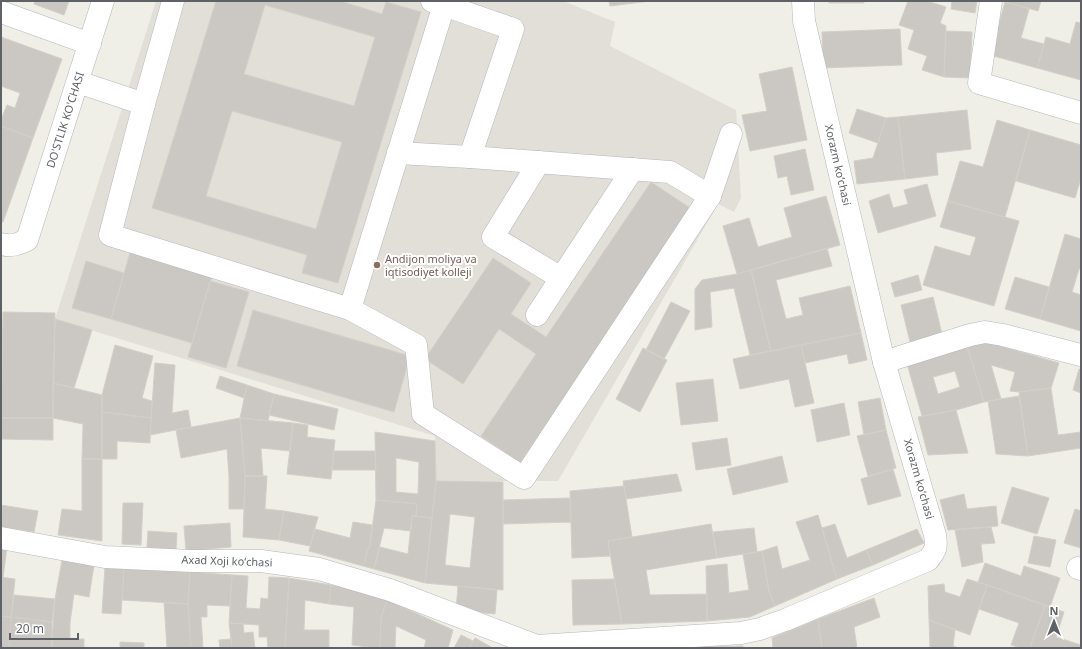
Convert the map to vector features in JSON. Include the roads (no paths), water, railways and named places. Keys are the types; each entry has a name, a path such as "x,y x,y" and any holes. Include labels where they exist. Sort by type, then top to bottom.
{"street":[{"name":"DO'STLIK KO'CHASI","path":"1,244 18,244 27,240 103,1"},
{"path":"173,1 144,104 110,235 350,309 416,345 423,414 524,478 710,196 731,134"},
{"name":"Xorazm koʻchasi","path":"537,648 741,632 760,629 928,560 935,552 935,535 884,362 804,21 803,1"},
{"path":"991,1 979,83 1081,113"},
{"path":"350,309 398,153 438,3 513,29 470,157"},
{"path":"1,12 90,44"},
{"path":"78,82 144,104"},
{"path":"398,153 670,172 710,196"},
{"path":"539,162 493,237 561,278"},
{"path":"537,315 633,169"},
{"path":"884,362 970,335 985,332 1003,335 1081,355"},
{"name":"Axad Xoji koʻchasi","path":"1,538 105,557 192,561 261,561 319,569 390,590 537,648"}],"place":[{"name":"Andijon moliya va iqtisodiyet kolleji","path":"377,265"}]}
